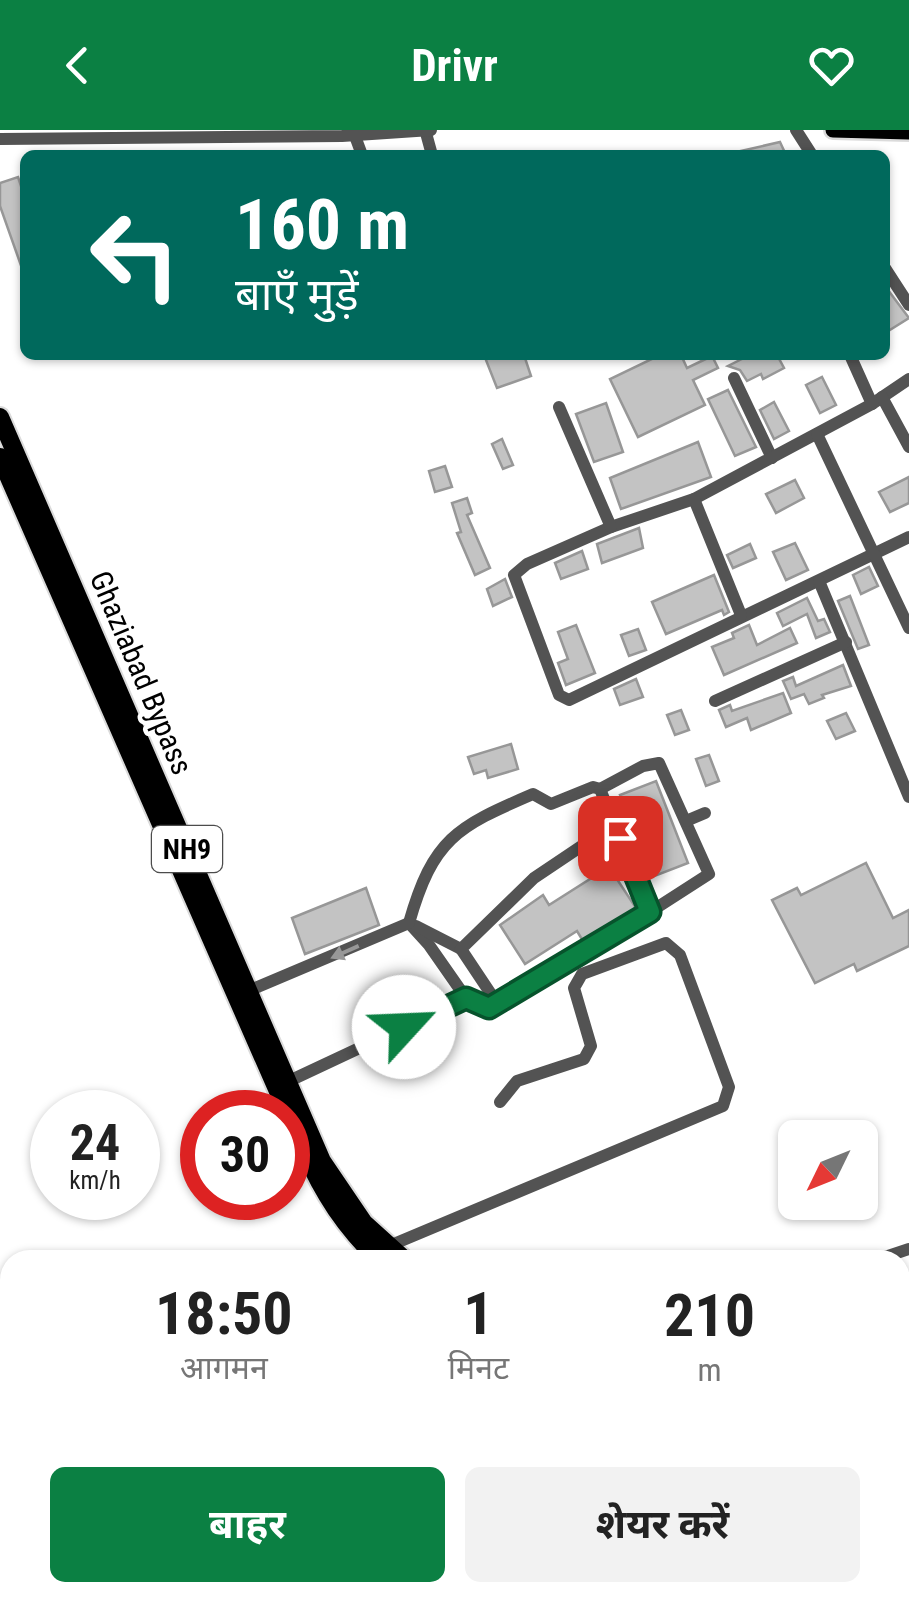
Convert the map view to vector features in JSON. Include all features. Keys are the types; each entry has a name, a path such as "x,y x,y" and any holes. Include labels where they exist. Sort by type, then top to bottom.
{"highway":[{"name":"Ghaziabad Bypass","path":"0,417 279,1090"},
{"name":"Ghaziabad Bypass","path":"0,457 212,924 248,990 322,1161 382,1250"},
{"name":"Ghaziabad Bypass","path":"310,1164 349,1232 379,1250"}],"main road":[{"path":"833,130 909,132"}],"street":[{"path":"0,139 355,136 429,131"},
{"path":"355,136 360,150"},
{"path":"890,276 909,305"},
{"path":"853,360 909,447"},
{"path":"734,378 772,458"},
{"path":"909,378 877,400 694,500 611,527 526,564 514,575 554,684 564,700 575,699 909,536"},
{"path":"560,407 611,527"},
{"path":"817,434 909,628"},
{"path":"694,500 741,615"},
{"path":"820,581 909,797"},
{"path":"715,701 846,642"},
{"path":"248,990 409,923 426,872 463,826 534,794 551,804 593,787 600,789 644,766 659,763 708,874 489,1008 466,998 409,923"},
{"path":"600,789 650,912"},
{"path":"686,821 704,813"},
{"path":"461,950 534,878 613,825"},
{"path":"409,923 461,950 497,1003"},
{"path":"391,1250 723,1106 729,1087 680,955 666,943 582,974 574,988 591,1046 584,1059 518,1080 500,1102"},
{"path":"288,1082 466,998"}],"building":[{"path":"780,142 784,150 745,150"},
{"path":"18,177 20,183 20,263 0,206 0,183"},
{"path":"890,293 909,318 890,330"},
{"path":"486,360 526,360 531,376 497,388"},
{"path":"650,360 683,360 687,368 714,360 718,368 693,380 705,405 638,437 610,379"},
{"path":"740,360 780,360 784,368 763,379 761,374 747,381 740,370 728,366"},
{"path":"822,377 836,405 820,413 806,385"},
{"path":"728,390 756,447 735,456 708,399"},
{"path":"774,402 789,431 774,439 760,410"},
{"path":"606,403 623,452 594,462 576,414"},
{"path":"502,439 513,465 503,469 492,444"},
{"path":"698,442 711,477 621,509 610,478"},
{"path":"445,466 452,487 435,492 429,471"},
{"path":"909,477 909,503 890,512 879,492"},
{"path":"795,480 804,498 776,513 766,494"},
{"path":"467,498 472,513 467,515 490,568 475,575 457,533 461,532 452,503"},
{"path":"639,528 643,548 602,563 597,544"},
{"path":"795,543 808,570 786,580 773,552"},
{"path":"750,544 756,558 733,568 727,555"},
{"path":"582,551 588,569 561,579 555,563"},
{"path":"869,567 878,586 861,594 853,575"},
{"path":"714,575 729,612 724,615 722,610 666,634 652,602"},
{"path":"505,579 512,597 493,606 487,589"},
{"path":"850,596 869,645 858,649 838,601"},
{"path":"807,598 818,621 824,619 830,632 816,638 807,614 783,626 777,613"},
{"path":"576,625 595,673 566,685 558,663 568,659 558,632"},
{"path":"749,625 757,645 790,628 797,643 724,675 712,647 734,638 732,633"},
{"path":"638,629 646,650 629,656 621,635"},
{"path":"843,665 851,686 822,695 824,698 809,704 804,694 791,699 783,681 793,677 796,686"},
{"path":"636,679 643,697 620,705 614,689"},
{"path":"783,693 791,713 751,730 747,718 726,727 719,710 730,705 732,711"},
{"path":"681,710 689,730 675,735 667,715"},
{"path":"846,713 855,731 836,739 827,721"},
{"path":"511,744 518,769 488,778 486,770 474,774 468,757"},
{"path":"709,755 719,781 706,786 696,759"},
{"path":"656,781 688,863 652,877 620,795"},
{"path":"866,863 893,918 909,910 909,946 857,971 854,964 815,983 772,900 797,888 801,895"},
{"path":"609,867 636,908 583,941 577,931 525,964 500,925 543,895 549,905"},
{"path":"366,888 379,925 305,954 292,918"}],"route":[{"path":"404,1027 466,998 489,1008 650,912 620,838"}]}
